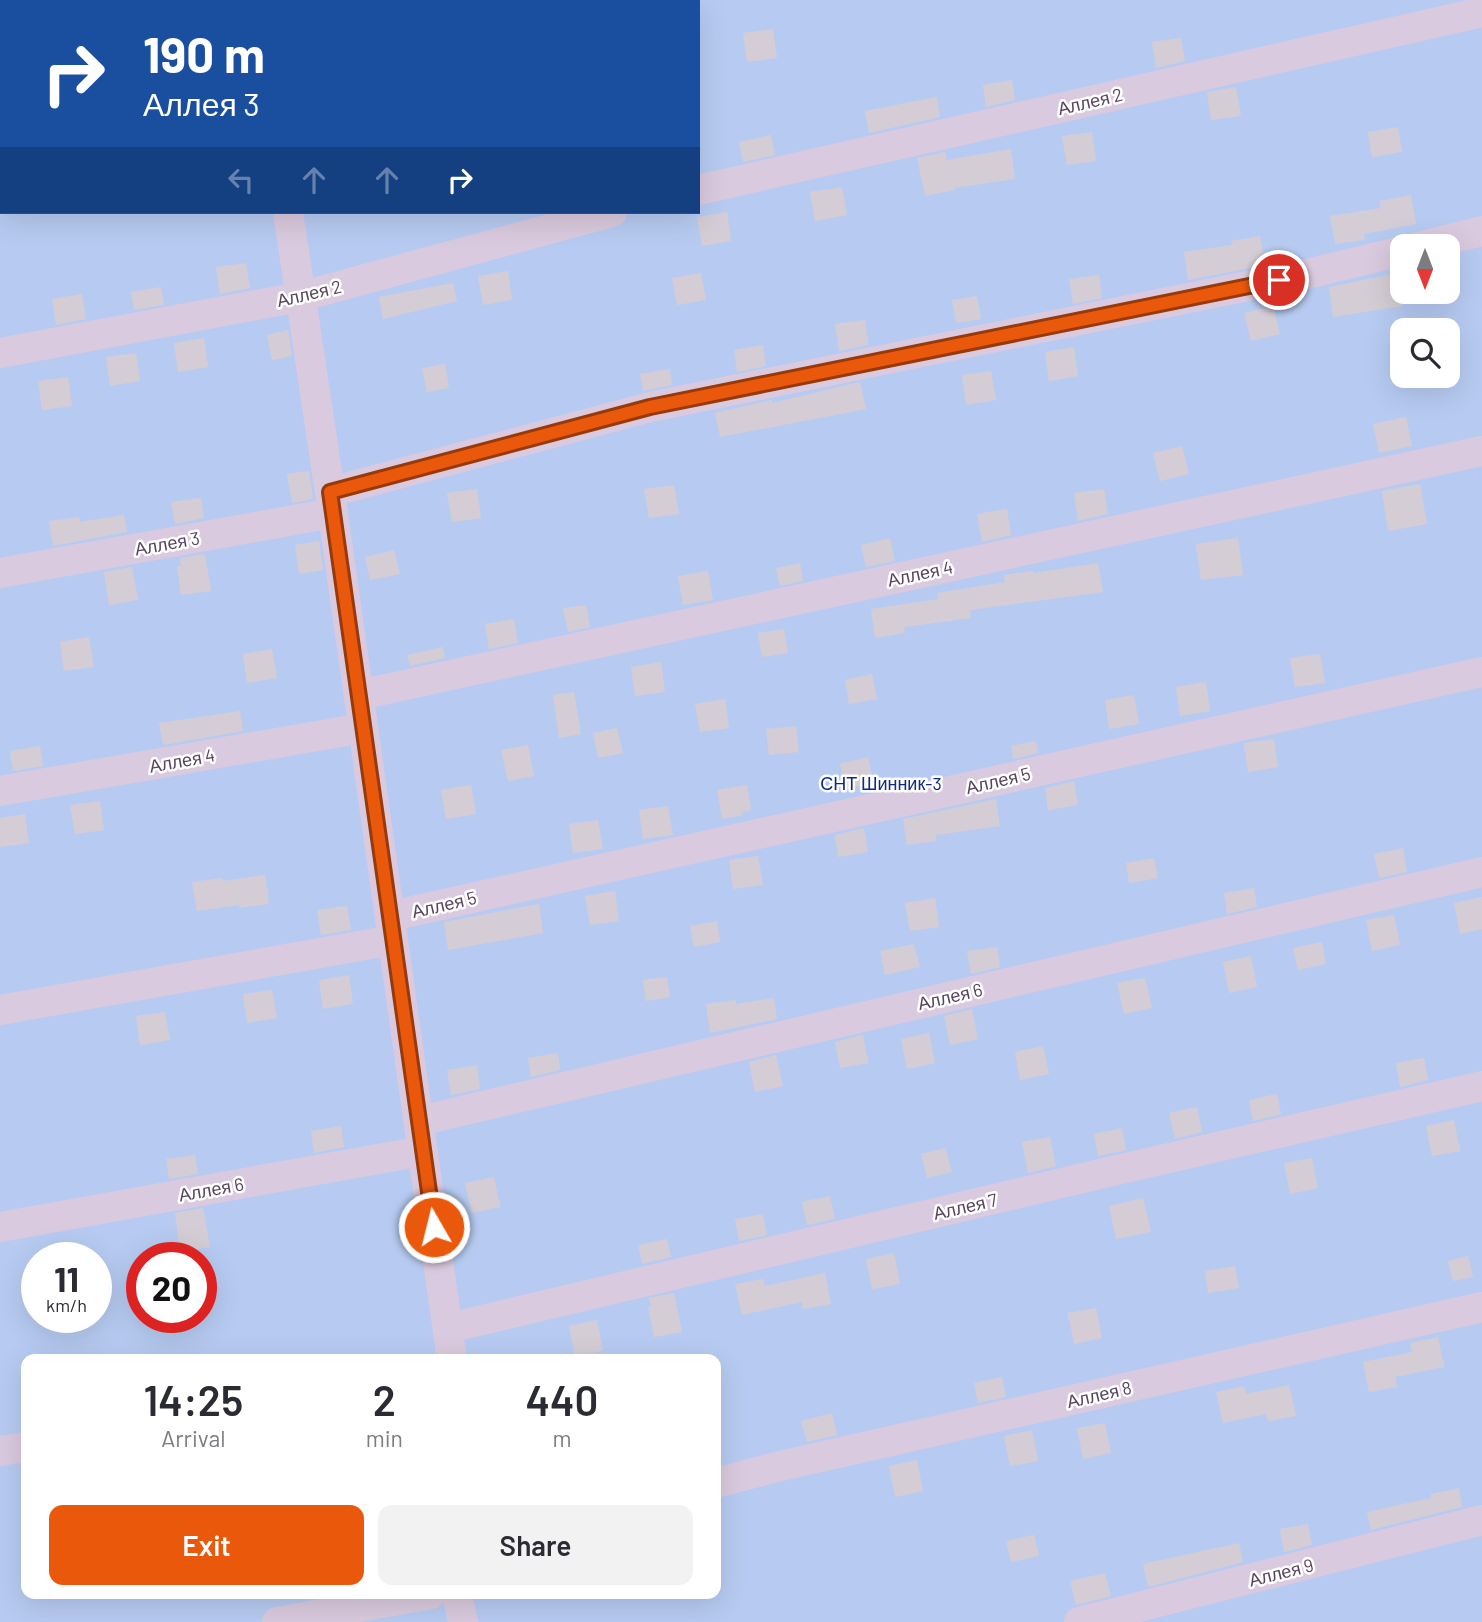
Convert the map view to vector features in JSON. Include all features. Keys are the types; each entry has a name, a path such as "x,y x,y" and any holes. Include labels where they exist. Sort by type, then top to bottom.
{"lane":[{"name":"Аллея 2","path":"700,190 1482,12"},
{"path":"288,214 332,502 451,1354"},
{"name":"Аллея 2","path":"0,353 299,298 605,214"},
{"path":"1460,237 1482,231"},
{"name":"Аллея 3","path":"0,573 332,502 650,407 1307,274 1390,254"},
{"name":"Аллея 4","path":"359,695 1482,451"},
{"name":"Аллея 5","path":"0,1010 392,928 1482,672"},
{"name":"Аллея 4","path":"0,791 363,728"},
{"name":"Аллея 6","path":"419,1121 1482,872"},
{"name":"Аллея 7","path":"448,1328 1482,1086"},
{"name":"Аллея 6","path":"0,1227 423,1151"},
{"name":"Аллея 8","path":"721,1482 1482,1307"},
{"path":"0,1451 21,1448"},
{"name":"Аллея 9","path":"1079,1622 1482,1520"},
{"path":"277,1622 404,1599"},
{"path":"458,1599 463,1622"}],"green space":[{"name":"СНТ Шинник-3","path":"700,0 1482,0 1482,1622 0,1622 0,214 700,214"}],"building":[{"path":"773,29 777,58 747,62 743,33"},
{"path":"1181,38 1185,61 1156,68 1152,42"},
{"path":"1012,80 1015,100 986,107 983,85"},
{"path":"1236,87 1241,116 1211,120 1207,92"},
{"path":"937,97 940,117 869,133 865,111"},
{"path":"1398,127 1402,152 1372,157 1368,132"},
{"path":"1092,132 1096,161 1067,165 1062,136"},
{"path":"771,135 775,155 743,162 739,142"},
{"path":"1011,149 1015,179 954,188 955,190 925,196 917,158 945,152 947,160"},
{"path":"842,187 847,215 815,221 810,192"},
{"path":"1411,195 1416,224 1364,234 1365,240 1335,244 1330,216 1381,208 1380,201"},
{"path":"727,212 731,241 702,246 697,217"},
{"path":"1260,236 1265,265 1188,280 1184,252 1232,245 1231,241"},
{"path":"246,263 250,288 220,294 216,267"},
{"path":"508,271 512,300 483,305 478,276"},
{"path":"701,273 706,300 677,305 672,278"},
{"path":"1390,274 1390,304 1402,306 1333,317 1329,287"},
{"path":"1099,275 1102,298 1073,304 1069,279"},
{"path":"453,283 457,301 383,319 379,297"},
{"path":"161,287 164,305 134,310 131,292"},
{"path":"82,294 86,319 56,325 52,299"},
{"path":"977,296 981,319 956,323 952,300"},
{"path":"1273,306 1280,334 1251,341 1244,313"},
{"path":"865,320 868,345 839,351 835,324"},
{"path":"288,330 292,356 272,360 267,335"},
{"path":"204,338 208,367 178,372 174,343"},
{"path":"763,345 766,366 737,372 734,350"},
{"path":"1074,347 1078,376 1049,381 1045,352"},
{"path":"136,353 140,381 110,386 106,357"},
{"path":"445,364 449,388 427,392 422,368"},
{"path":"670,369 672,385 643,391 640,374"},
{"path":"991,371 996,400 966,405 962,375"},
{"path":"68,377 72,406 42,410 38,381"},
{"path":"860,382 866,409 720,437 715,413 772,400 772,403"},
{"path":"1406,417 1412,446 1379,453 1373,424"},
{"path":"1182,446 1189,474 1160,481 1153,453"},
{"path":"309,471 313,499 292,503 287,474"},
{"path":"1420,484 1427,524 1388,531 1382,491"},
{"path":"674,485 679,514 649,518 644,489"},
{"path":"477,489 481,518 452,522 447,493"},
{"path":"1104,489 1108,514 1078,521 1074,493"},
{"path":"201,498 204,518 175,524 171,502"},
{"path":"1007,509 1011,535 982,542 977,514"},
{"path":"124,515 127,532 53,546 49,521 79,517 80,522"},
{"path":"890,538 895,561 866,567 861,545"},
{"path":"1238,538 1243,575 1201,580 1196,544"},
{"path":"319,541 323,570 299,574 295,545"},
{"path":"394,550 400,574 370,580 365,557"},
{"path":"205,554 211,591 181,595 177,566 181,566 180,558"},
{"path":"800,563 803,581 780,586 776,568"},
{"path":"1098,563 1103,592 970,610 971,618 904,627 905,633 875,638 871,609 938,599 937,593 1005,582 1004,575"},
{"path":"132,567 138,600 109,605 104,572"},
{"path":"708,571 713,600 683,605 678,576"},
{"path":"586,605 590,627 568,632 563,608"},
{"path":"514,619 518,643 489,649 485,624"},
{"path":"784,629 788,653 762,657 758,633"},
{"path":"89,637 94,667 64,671 60,642"},
{"path":"443,647 445,658 410,666 407,655"},
{"path":"272,649 277,678 247,683 243,654"},
{"path":"1320,654 1325,683 1295,687 1290,658"},
{"path":"661,662 665,692 635,696 631,667"},
{"path":"872,674 877,699 849,704 845,680"},
{"path":"1206,682 1210,711 1180,716 1176,687"},
{"path":"574,692 581,734 559,738 553,695"},
{"path":"1134,695 1139,724 1109,729 1105,700"},
{"path":"725,699 729,728 700,732 695,704"},
{"path":"240,711 243,731 163,745 159,723"},
{"path":"796,726 799,752 769,755 766,729"},
{"path":"617,728 623,753 598,758 593,733"},
{"path":"1274,739 1278,767 1248,772 1244,743"},
{"path":"1036,741 1038,753 1013,759 1011,746"},
{"path":"528,745 534,776 508,781 501,750"},
{"path":"40,746 43,766 13,771 10,751"},
{"path":"868,757 874,783 846,789 840,764"},
{"path":"1074,781 1078,805 1048,810 1045,788"},
{"path":"471,785 476,814 446,819 441,790"},
{"path":"747,785 751,810 742,812 743,815 722,819 717,790"},
{"path":"996,799 1000,826 936,835 936,841 907,845 903,819"},
{"path":"100,801 104,830 75,834 70,805"},
{"path":"668,806 673,835 643,839 639,810"},
{"path":"25,814 29,843 0,847 0,818"},
{"path":"598,820 603,849 573,853 569,824"},
{"path":"864,828 868,852 838,857 835,835"},
{"path":"1403,848 1407,872 1379,878 1374,854"},
{"path":"758,856 763,885 733,889 729,860"},
{"path":"1154,858 1158,878 1129,883 1126,863"},
{"path":"265,875 269,904 197,911 192,882"},
{"path":"1254,888 1257,907 1227,914 1224,893"},
{"path":"615,891 619,921 590,925 585,896"},
{"path":"1482,897 1482,929 1460,934 1454,903"},
{"path":"935,898 939,927 910,931 905,903"},
{"path":"539,904 543,933 448,950 444,922"},
{"path":"347,906 351,930 321,935 317,910"},
{"path":"1394,915 1400,945 1372,951 1366,920"},
{"path":"717,921 720,942 694,947 690,926"},
{"path":"1322,942 1326,964 1298,970 1293,948"},
{"path":"914,944 920,967 885,975 880,951"},
{"path":"997,947 1000,967 971,974 967,951"},
{"path":"1251,956 1257,987 1229,993 1223,962"},
{"path":"349,975 353,1004 323,1009 319,980"},
{"path":"667,977 670,997 646,1001 643,980"},
{"path":"1145,978 1152,1008 1124,1014 1117,983"},
{"path":"272,990 277,1018 247,1023 243,994"},
{"path":"774,998 777,1019 710,1033 706,1004 736,1000 736,1004"},
{"path":"972,1009 978,1039 950,1045 944,1016"},
{"path":"165,1012 170,1040 140,1045 136,1016"},
{"path":"929,1033 935,1063 907,1069 901,1039"},
{"path":"863,1035 868,1063 840,1068 835,1042"},
{"path":"1043,1046 1049,1074 1020,1080 1015,1052"},
{"path":"558,1053 560,1070 531,1077 528,1058"},
{"path":"776,1055 783,1086 755,1092 749,1062"},
{"path":"1424,1058 1428,1080 1400,1087 1396,1063"},
{"path":"477,1065 480,1089 451,1095 447,1070"},
{"path":"1277,1094 1281,1114 1253,1121 1249,1100"},
{"path":"1197,1107 1202,1132 1175,1139 1169,1113"},
{"path":"1454,1120 1460,1151 1432,1156 1426,1126"},
{"path":"341,1126 344,1147 314,1153 311,1131"},
{"path":"1122,1128 1126,1150 1098,1156 1094,1134"},
{"path":"1050,1137 1056,1166 1028,1173 1022,1142"},
{"path":"945,1148 952,1172 927,1178 921,1154"},
{"path":"195,1155 198,1174 169,1179 166,1159"},
{"path":"1312,1158 1318,1188 1290,1194 1284,1163"},
{"path":"494,1177 500,1207 472,1213 465,1183"},
{"path":"830,1196 835,1219 807,1225 802,1202"},
{"path":"1143,1198 1151,1232 1116,1239 1109,1206"},
{"path":"203,1208 209,1242 179,1242 175,1213"},
{"path":"763,1214 767,1235 739,1241 735,1219"},
{"path":"667,1239 671,1257 642,1264 638,1245"},
{"path":"894,1253 900,1284 872,1289 866,1259"},
{"path":"1468,1256 1473,1277 1453,1281 1448,1261"},
{"path":"1235,1266 1239,1288 1208,1293 1205,1271"},
{"path":"825,1273 831,1304 803,1309 802,1302 742,1315 735,1284 763,1279 765,1286"},
{"path":"674,1293 682,1332 654,1337 648,1307 651,1306 649,1298"},
{"path":"1096,1308 1102,1338 1074,1344 1068,1313"},
{"path":"597,1320 603,1351 575,1354 569,1326"},
{"path":"1438,1337 1444,1367 1395,1377 1397,1387 1369,1392 1363,1362 1412,1352 1410,1343"},
{"path":"1002,1377 1006,1397 978,1403 974,1383"},
{"path":"1289,1385 1296,1416 1268,1421 1266,1414 1223,1423 1216,1392 1244,1386 1246,1394"},
{"path":"832,1413 837,1435 807,1442 801,1421"},
{"path":"1105,1423 1111,1453 1083,1459 1077,1428"},
{"path":"1032,1430 1038,1461 1010,1466 1004,1436"},
{"path":"917,1460 923,1491 895,1497 889,1466"},
{"path":"1459,1488 1462,1507 1371,1530 1367,1512 1431,1498 1431,1494"},
{"path":"1308,1524 1312,1545 1284,1552 1280,1529"},
{"path":"1034,1535 1039,1556 1011,1562 1006,1541"},
{"path":"1239,1543 1243,1562 1148,1587 1143,1564"},
{"path":"1105,1573 1111,1596 1076,1605 1070,1581"}],"route":[{"path":"434,1227 330,492 650,407 1279,280"}]}
